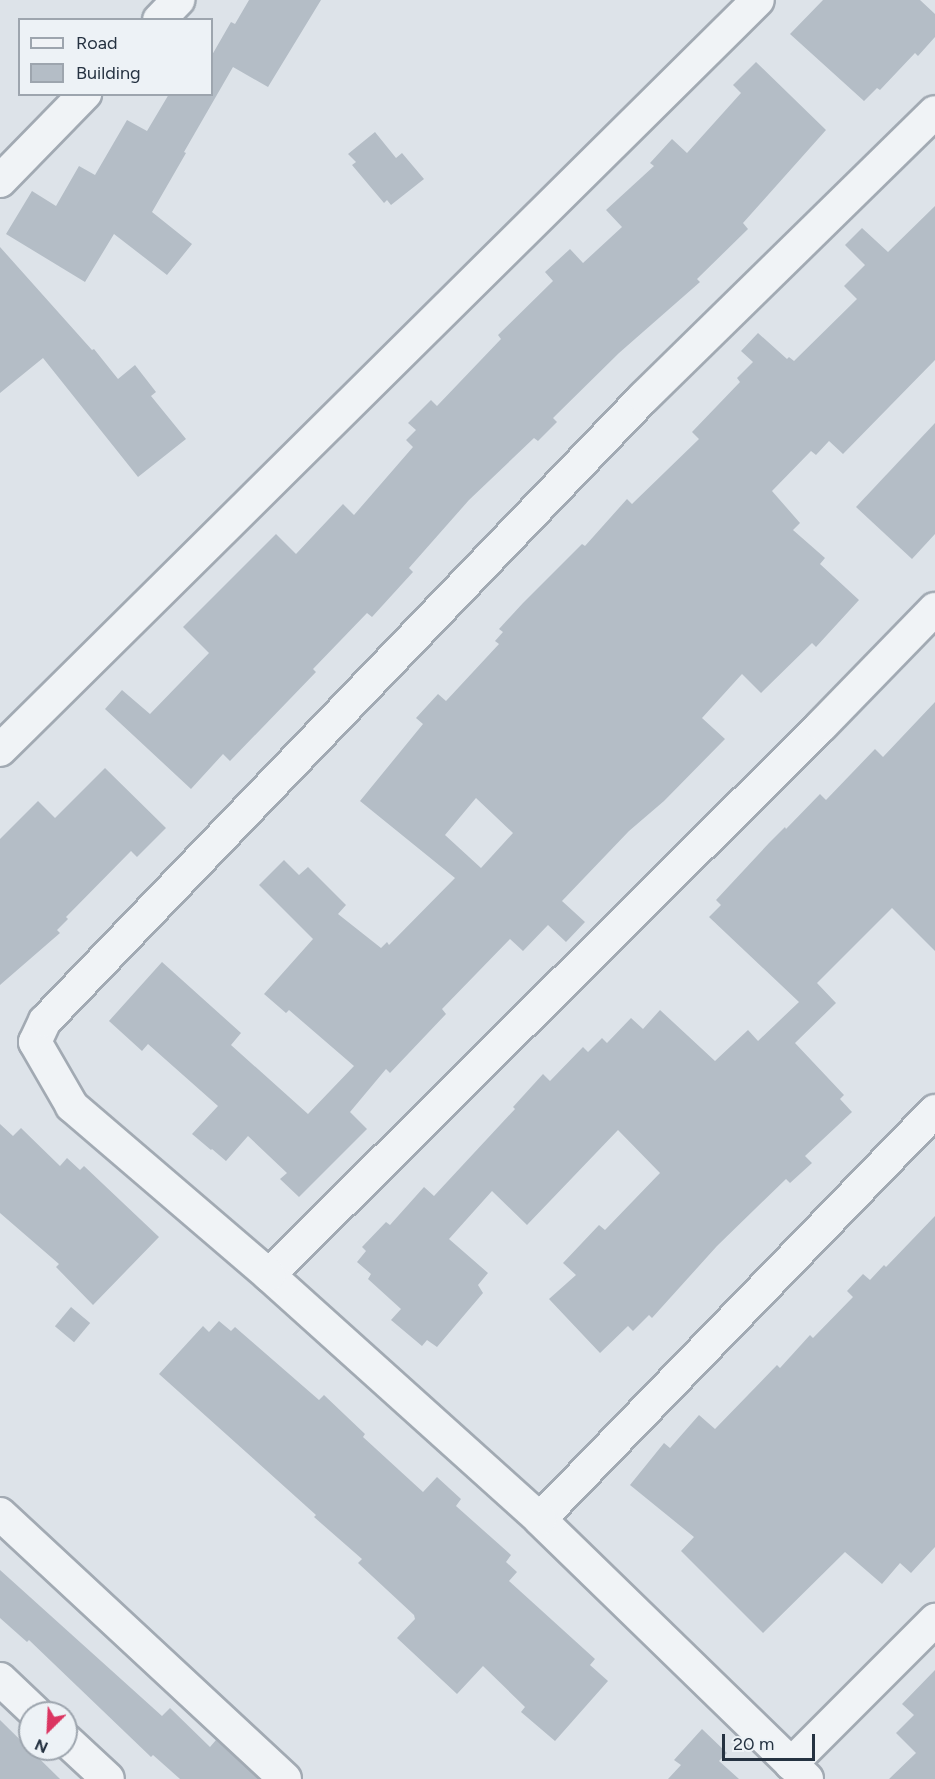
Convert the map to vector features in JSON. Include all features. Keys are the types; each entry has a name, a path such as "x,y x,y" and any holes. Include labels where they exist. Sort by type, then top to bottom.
{"street":[{"path":"161,18 178,0"},
{"path":"0,750 758,0"},
{"path":"0,181 83,96"},
{"path":"935,112 644,397 45,1021 35,1042 72,1106 269,1275 540,1519 799,1772 935,1620"},
{"path":"269,1275 822,725 935,609"},
{"path":"540,1519 935,1111"},
{"path":"0,1514 285,1779"},
{"path":"0,1679 23,1701"},
{"path":"78,1751 108,1779"}],"building":[{"path":"249,0 321,0 268,87 233,67 184,152 186,153 152,212 192,244 167,275 114,234 85,282 6,234 32,191 56,206 79,166 95,175 127,120 147,131 168,96 213,96 213,53 231,22 235,24"},
{"path":"823,0 920,0 935,14 935,37 918,56 915,53 880,90 877,88 864,101 790,34"},
{"path":"756,62 826,130 743,223 748,229 697,279 700,282 619,353 553,418 557,422 538,441 534,438 469,500 409,568 413,572 372,617 367,613 313,669 316,672 230,761 223,754 191,789 105,709 122,690 150,714 209,653 183,627 276,534 296,554 343,504 354,515 413,447 406,440 416,430 408,423 431,400 437,406 501,339 498,335 553,281 545,272 570,249 583,263 622,227 606,210 654,166 650,163 672,139 687,153 741,93 733,85"},
{"path":"375,132 396,158 402,153 424,179 391,205 387,200 384,203 352,165 356,162 348,154"},
{"path":"935,206 935,360 843,454 829,441 816,455 811,451 772,491 800,523 793,530 825,558 820,564 859,600 816,647 812,643 761,693 742,674 702,718 725,739 664,801 629,831 562,901 585,922 566,942 548,925 523,951 510,939 442,1009 446,1014 390,1073 386,1069 350,1112 367,1129 299,1197 280,1179 287,1173 248,1136 226,1161 211,1150 192,1134 218,1106 148,1044 142,1051 109,1021 162,962 241,1033 231,1045 308,1114 354,1066 289,1010 286,1013 264,994 313,939 259,885 284,860 299,875 308,867 346,905 338,914 381,948 387,942 389,945 455,878 360,801 423,724 416,718 438,694 446,701 499,644 495,641 503,632 499,629 523,603 582,544 585,546 627,499 632,504 699,439 692,432 740,382 737,378 753,362 741,351 758,333 787,359 789,357 794,361 857,299 844,286 865,265 845,245 862,228 888,252","holes":["476,798 513,833 481,868 445,835"]},
{"path":"0,247 92,350 94,349 118,379 135,365 156,392 151,396 186,439 138,477 43,358 0,393"},
{"path":"935,423 935,534 912,559 856,507"},
{"path":"935,702 935,951 892,908 817,983 836,1003 795,1043 844,1095 840,1099 852,1112 805,1156 812,1163 790,1183 786,1179 717,1246 652,1318 649,1315 633,1331 628,1326 600,1353 549,1299 576,1275 563,1263 599,1225 605,1230 660,1173 618,1130 527,1225 492,1191 449,1239 488,1273 478,1285 483,1293 437,1347 427,1340 422,1346 391,1320 401,1309 368,1279 371,1274 357,1262 366,1251 362,1247 386,1222 390,1225 424,1187 434,1196 515,1109 513,1107 543,1074 550,1081 583,1047 588,1052 602,1038 607,1043 631,1018 643,1029 660,1010 715,1061 748,1030 758,1041 799,1002 709,917 721,905 716,900 769,843 820,794 826,800 875,749 883,757"},
{"path":"105,768 166,828 137,857 131,851 66,917 68,919 57,930 60,933 0,985 0,839 38,801 55,818"},
{"path":"0,1124 13,1136 21,1128 60,1166 67,1158 80,1170 84,1166 159,1237 93,1305 56,1267 59,1264 0,1213"},
{"path":"935,1216 935,1547 911,1573 900,1563 882,1584 845,1552 763,1633 681,1551 694,1537 630,1485 664,1443 670,1448 699,1415 715,1429 777,1365 780,1368 810,1335 813,1338 853,1297 847,1291 863,1274 870,1280 884,1265 886,1267"},
{"path":"71,1307 90,1323 74,1342 55,1326"},
{"path":"219,1321 231,1331 235,1327 319,1400 324,1395 365,1434 363,1437 423,1492 437,1477 461,1499 456,1506 511,1555 506,1562 517,1572 509,1581 595,1659 590,1665 608,1681 555,1741 521,1712 525,1707 483,1666 457,1694 397,1638 415,1619 414,1615 358,1563 362,1559 159,1374 203,1326 209,1332"},
{"path":"0,1570 162,1716 170,1708 210,1747 216,1740 259,1779 180,1779 153,1755 151,1757 29,1640 27,1642 0,1618"},
{"path":"935,1670 935,1779 889,1779 916,1753 896,1733 914,1715 902,1704"},
{"path":"0,1720 18,1738 18,1761 42,1761 60,1779 0,1779"},
{"path":"702,1729 727,1753 719,1761 739,1779 668,1779 681,1765 674,1760"}]}
